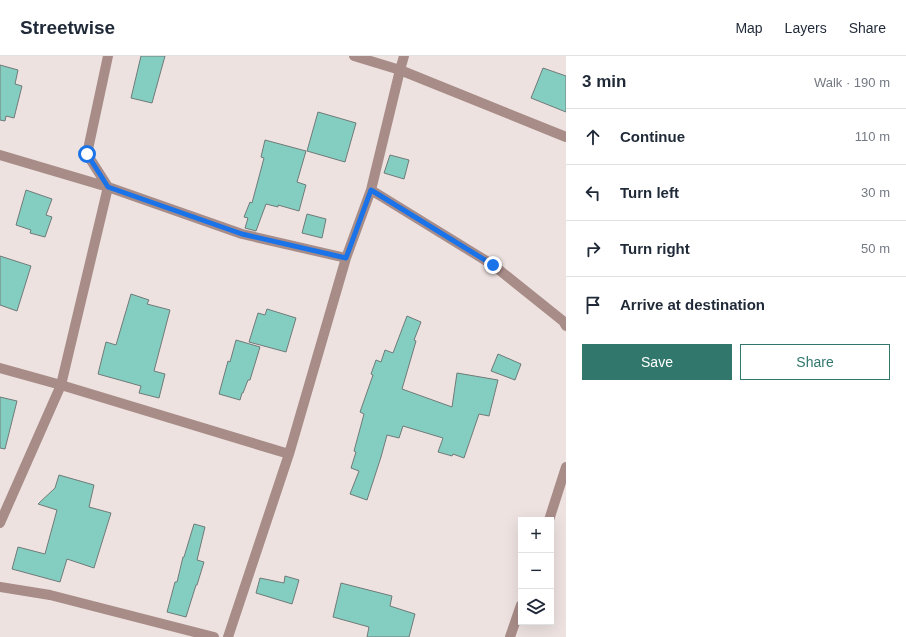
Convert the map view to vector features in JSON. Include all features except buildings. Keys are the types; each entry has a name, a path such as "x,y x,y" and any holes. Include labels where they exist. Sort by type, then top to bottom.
{"street":[{"path":"0,523 61,385 108,187 87,154 108,56"},
{"path":"354,56 400,70 566,137"},
{"path":"228,637 289,454 346,258 371,190 404,56"},
{"path":"0,155 108,187 242,234 346,258"},
{"path":"371,190 493,265 563,321 566,326"},
{"path":"0,368 289,454"},
{"path":"550,517 566,467"},
{"path":"0,587 50,595 214,637"},
{"path":"510,637 518,614"}],"route":[{"path":"87,154 108,187 242,234 346,258 371,190 493,265"}]}
